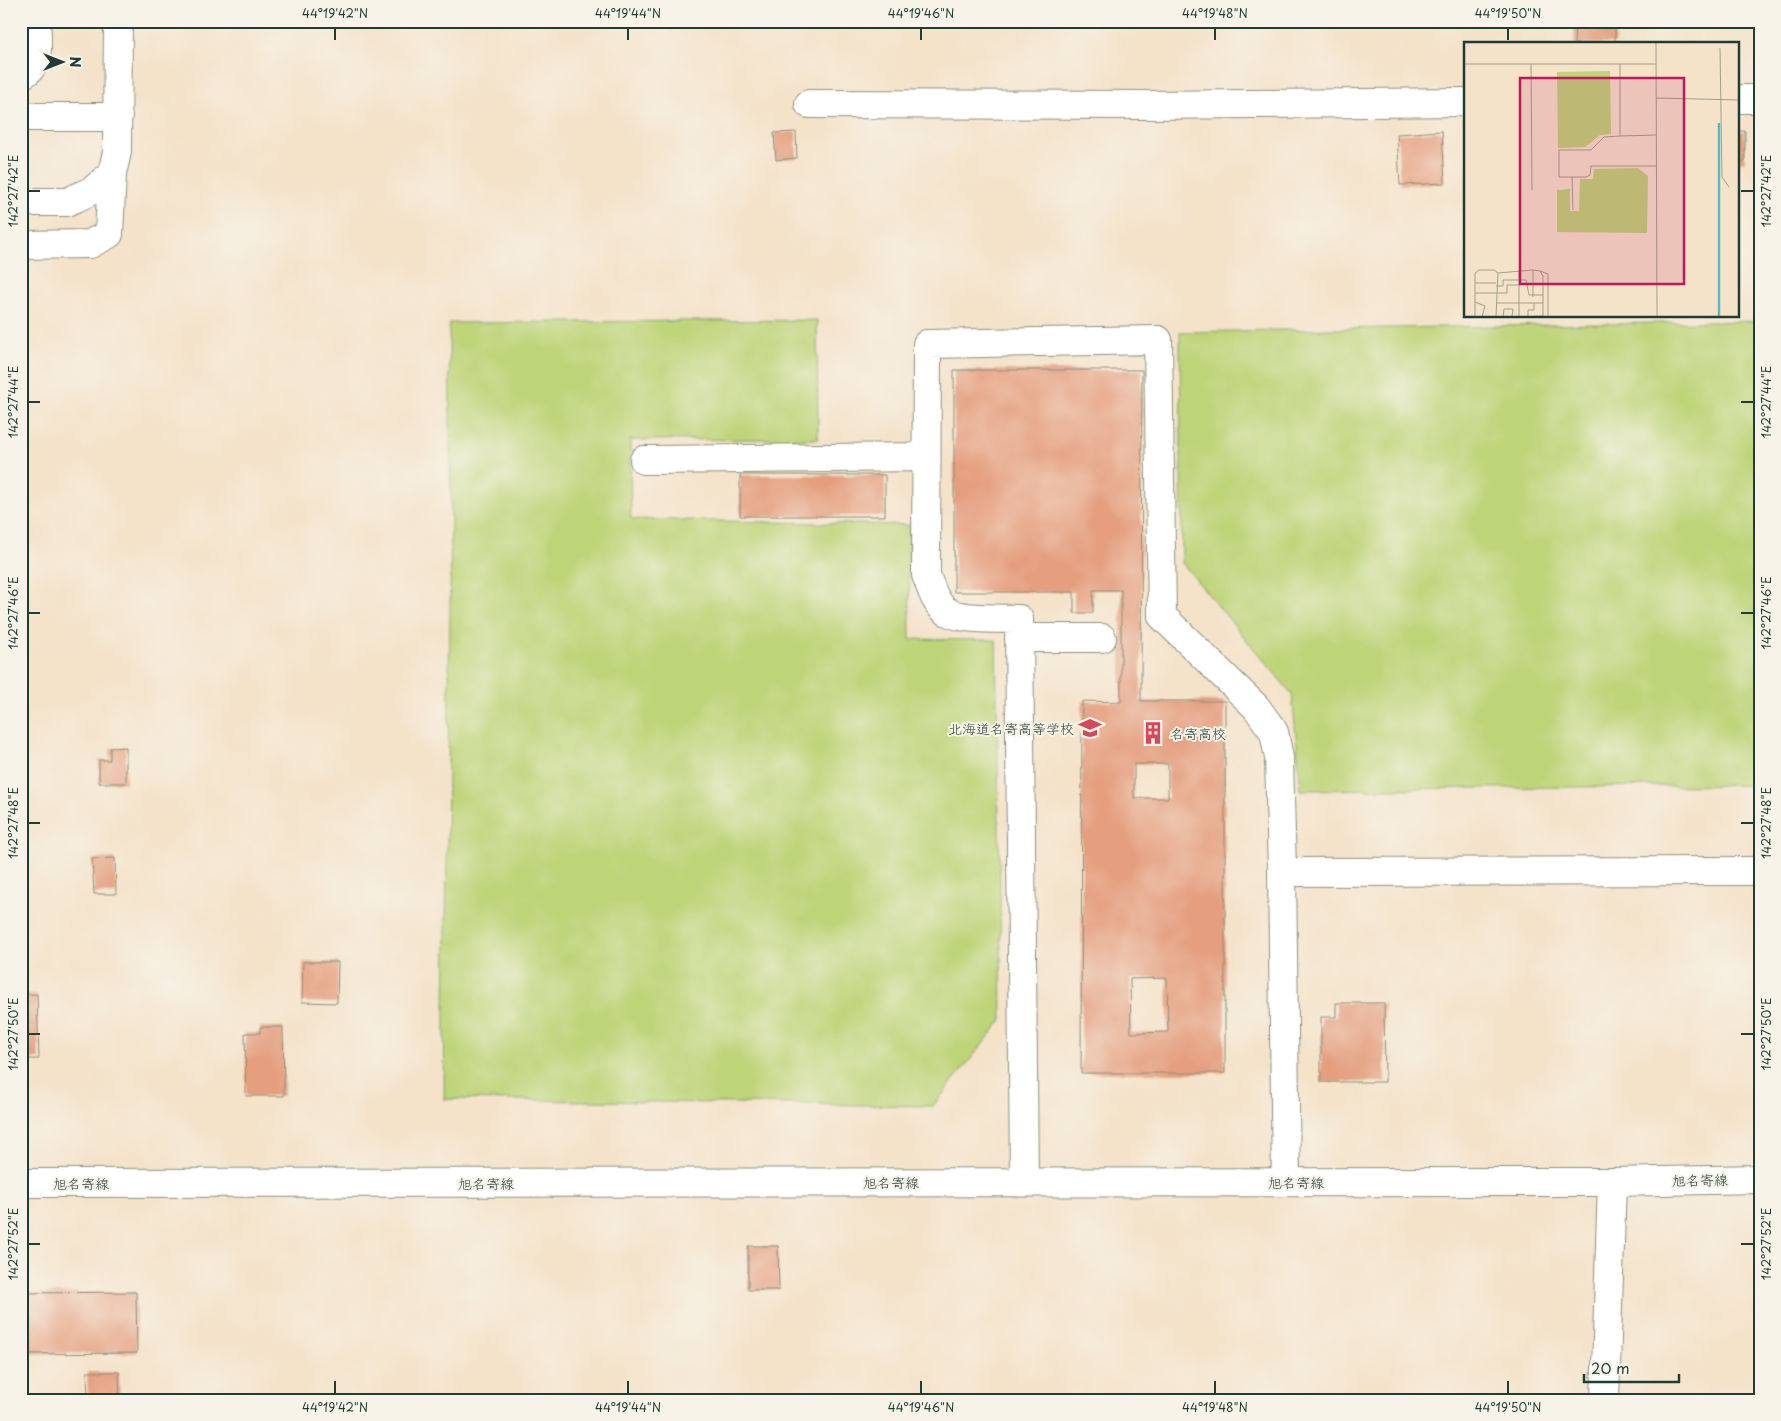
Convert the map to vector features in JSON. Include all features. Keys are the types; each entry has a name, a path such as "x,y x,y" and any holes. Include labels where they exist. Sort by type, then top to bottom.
{"main road":[{"path":"21,75 25,74 38,56 36,21"},
{"path":"21,245 90,244 109,234 112,174 117,152 118,21"},
{"path":"1738,99 1760,99"},
{"path":"809,104 1156,105 1464,102"},
{"path":"21,117 118,117"},
{"path":"21,202 67,202 93,190 112,174"},
{"path":"1024,1182 1019,619 966,617 945,612 935,599 926,576 927,344 1158,340 1162,616 1256,707 1274,732 1279,758 1286,1182"},
{"path":"644,460 926,457"},
{"path":"1019,638 1102,638"},
{"path":"1282,872 1760,871"},
{"name":"旭名寄線","path":"21,1183 1612,1182 1760,1179"},
{"path":"1605,1400 1612,1182"}],"green space":[{"path":"817,320 818,439 630,440 631,519 909,525 910,639 996,640 1002,1020 933,1106 444,1099 451,521 449,323"},
{"path":"1760,321 1760,785 1301,790 1292,694 1182,563 1180,332"}],"building":[{"path":"1575,21 1615,21 1615,42 1574,42"},
{"path":"1442,131 1445,183 1400,185 1397,134"},
{"path":"1738,131 1745,131 1745,162 1738,162"},
{"path":"796,132 797,158 776,160 774,133"},
{"name":"名寄高校","path":"954,370 1142,370 1141,701 1225,701 1225,1073 1081,1073 1082,701 1121,702 1121,590 1093,590 1093,613 1074,613 1074,592 954,592","holes":["1134,764 1168,764 1168,798 1134,798","1167,978 1168,1032 1131,1033 1130,979"]},
{"path":"740,475 885,475 885,516 740,516"},
{"path":"126,747 126,783 99,783 99,760 110,760 110,748"},
{"path":"115,858 116,894 94,894 92,859"},
{"path":"303,962 338,962 337,1003 302,1002"},
{"path":"37,994 39,1059 21,1059 21,995"},
{"path":"1336,1003 1384,1003 1385,1082 1321,1082 1321,1017 1336,1017"},
{"path":"260,1027 283,1027 284,1096 246,1096 245,1033 260,1033"},
{"path":"748,1246 778,1246 779,1290 748,1290"},
{"path":"136,1292 137,1353 21,1354 21,1293"},
{"path":"87,1372 119,1372 120,1400 88,1400"}],"place":[{"name":"北海道名寄高等学校","path":"1090,728"},
{"name":"名寄高校","path":"1153,733"}]}
